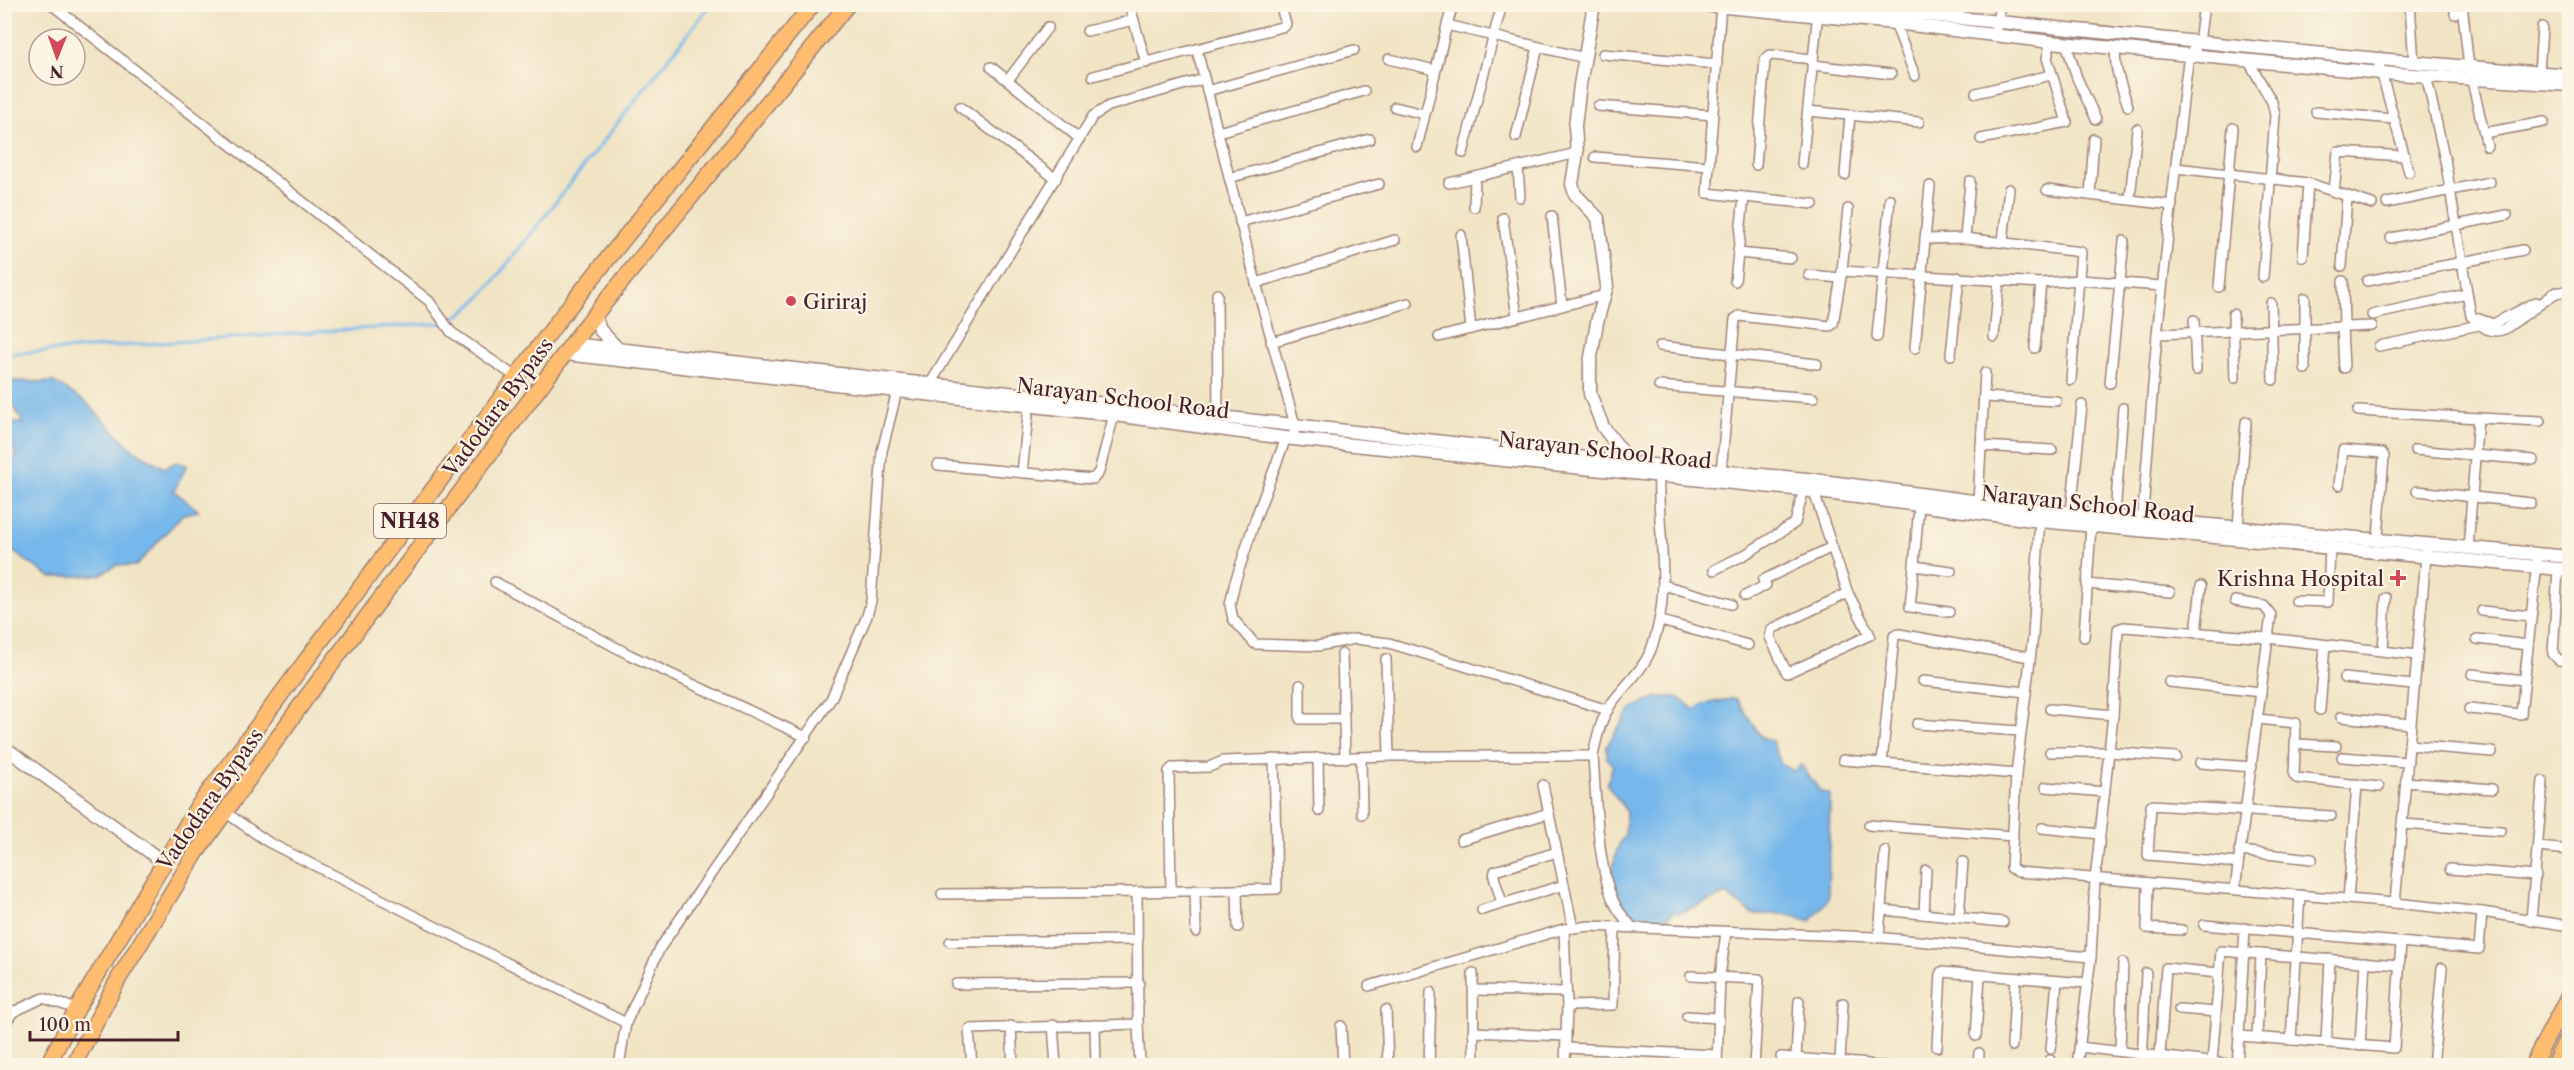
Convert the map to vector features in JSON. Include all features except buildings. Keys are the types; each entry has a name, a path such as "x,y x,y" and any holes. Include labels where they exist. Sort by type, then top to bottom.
{"main road":[{"name":"Vadodara Bypass","path":"47,1065 162,861 196,808 564,313 813,4"},
{"name":"Vadodara Bypass","path":"73,1065 118,978 196,854 306,699 568,349 848,4"},
{"path":"2532,1065 2570,993"},
{"path":"2553,1065 2570,1032"}],"street":[{"path":"51,4 429,301 450,330 516,377"},
{"path":"1129,4 1146,63"},
{"path":"1094,76 1284,26 1286,24 1280,4"},
{"path":"1417,147 1453,4"},
{"path":"1463,153 1502,4"},
{"path":"1594,4 1575,126 1577,153 1572,184 1573,190 1599,222 1607,286 1597,322 1590,363 1590,394 1603,427 1630,463"},
{"path":"1694,4 1906,8 2199,43 2426,75 2470,73 2570,75"},
{"path":"1995,34 2000,4"},
{"path":"2142,524 2157,334 2189,55 2199,43 2204,4"},
{"path":"2409,4 2414,63"},
{"path":"2463,4 2470,73 2487,146"},
{"path":"1727,6 1717,64 1707,193 1813,204"},
{"path":"1817,8 1895,23 2051,42 2248,60 2379,67 2414,63 2470,73 2570,85"},
{"path":"1802,164 1817,8"},
{"path":"1087,31 1134,20"},
{"path":"1895,23 1915,76"},
{"path":"1447,25 1585,58"},
{"path":"1008,80 1048,27"},
{"path":"2539,73 2542,27"},
{"path":"1980,139 2067,122 2046,58 2051,42"},
{"path":"2066,43 2077,78 2096,119"},
{"path":"1516,136 1538,47"},
{"path":"2116,48 2117,74 2128,106"},
{"path":"1197,50 1271,342 1295,425 1252,528 1230,605 1233,619 1255,644 1318,646 1355,639 1389,643 1608,710"},
{"path":"1207,91 1354,50"},
{"path":"1603,54 1717,64"},
{"path":"1756,165 1765,60 1770,55 1891,74"},
{"path":"1389,60 1435,70"},
{"path":"2248,60 2274,110 2263,277"},
{"path":"991,67 1080,139"},
{"path":"2379,67 2409,172"},
{"path":"1976,93 2051,75"},
{"path":"2426,75 2451,190 2471,316 2486,330 2496,332 2505,329 2557,292"},
{"path":"930,384 1099,110 1204,79"},
{"path":"1218,132 1364,91"},
{"path":"1598,106 1713,116"},
{"path":"960,107 1056,178"},
{"path":"1395,107 1424,114"},
{"path":"1808,111 1919,122"},
{"path":"2316,112 2393,119"},
{"path":"1845,176 1850,115"},
{"path":"2484,133 2544,122"},
{"path":"2219,287 2233,128"},
{"path":"2130,199 2137,129"},
{"path":"1229,178 1370,139"},
{"path":"2090,195 2094,139"},
{"path":"2334,192 2338,152 2405,156"},
{"path":"1449,183 1577,153"},
{"path":"1594,157 1710,166"},
{"path":"1518,167 1520,197"},
{"path":"2176,168 2307,183 2372,204"},
{"path":"1474,207 1475,177"},
{"path":"1965,238 1970,182"},
{"path":"2387,202 2490,182"},
{"path":"2303,257 2307,183"},
{"path":"1240,222 1379,184"},
{"path":"1915,348 1930,186"},
{"path":"2003,241 2008,189"},
{"path":"2047,190 2172,205"},
{"path":"2342,266 2347,196"},
{"path":"1735,281 1744,197"},
{"path":"1877,337 1890,199"},
{"path":"1721,472 1736,319 1739,316 1832,325 1841,274 1848,209"},
{"path":"2391,238 2507,215"},
{"path":"1552,216 1562,306"},
{"path":"1503,218 1517,317"},
{"path":"1461,235 1472,329"},
{"path":"1925,239 1965,238 2003,241 2081,252 2071,380"},
{"path":"1256,283 1395,240"},
{"path":"2110,382 2124,241"},
{"path":"2367,281 2523,250"},
{"path":"1738,253 1791,258"},
{"path":"1809,275 1883,274 2041,283 2079,280 2163,286"},
{"path":"1951,355 1959,277"},
{"path":"1995,337 1999,280"},
{"path":"2343,280 2344,368"},
{"path":"2035,348 2041,283"},
{"path":"2471,316 2493,324 2557,292 2570,290"},
{"path":"1217,294 1218,417"},
{"path":"2372,315 2467,294"},
{"path":"1439,337 1605,295"},
{"path":"2305,298 2305,369"},
{"path":"1271,342 1408,303"},
{"path":"2271,303 2273,380"},
{"path":"2233,314 2235,378"},
{"path":"595,315 600,330 620,350"},
{"path":"2194,320 2196,370"},
{"path":"2379,346 2479,324"},
{"path":"2157,334 2372,326"},
{"path":"1660,346 1817,364"},
{"path":"568,349 620,350 930,384 1630,463 1659,471 1721,472 1808,487 1978,503 2040,515 2072,512 2115,516 2142,524 2238,527 2378,539 2426,550 2468,549 2538,561 2570,557"},
{"name":"Narayan School Road","path":"568,349 638,364 1114,415 1290,438 1659,471 1808,487 1919,505 2040,515 2091,525 2142,524 2330,546 2426,550 2538,561 2564,570"},
{"path":"1978,503 1985,373"},
{"path":"1659,386 1813,398"},
{"path":"619,1065 626,1023 660,948 831,699 870,609 882,451 897,391"},
{"path":"1984,398 2056,402"},
{"path":"2072,512 2082,405"},
{"path":"1022,473 1029,406"},
{"path":"2115,516 2123,408"},
{"path":"2358,411 2541,421"},
{"path":"938,465 1089,479 1096,477 1114,415"},
{"path":"2468,549 2478,418"},
{"path":"2238,527 2246,422"},
{"path":"1981,446 2052,450"},
{"path":"2339,485 2343,450 2382,453 2384,456 2378,539"},
{"path":"2415,450 2533,460"},
{"path":"1633,928 1616,906 1606,876 1598,828 1593,756 1599,726 1613,701 1633,680 1652,647 1661,621 1663,585 1659,471"},
{"path":"1808,487 1848,593 1870,634 1787,673 1770,637 1772,629 1848,593"},
{"path":"1714,570 1746,554 1795,523 1808,487"},
{"path":"2417,491 2531,503"},
{"path":"1919,505 1910,607 1949,612"},
{"path":"2040,515 2030,657 2016,774 2011,868 2018,872 2095,880 2235,889 2482,912 2570,926"},
{"path":"2084,637 2091,525"},
{"path":"2296,601 2329,601 2330,546"},
{"path":"1745,596 1766,585 1763,580 1832,547"},
{"path":"2395,903 2426,550"},
{"path":"2469,710 2521,714 2538,561"},
{"path":"1914,566 1951,570"},
{"path":"2564,570 2553,654 2559,660 2570,661"},
{"path":"495,582 630,656 806,737"},
{"path":"2087,584 2170,592"},
{"path":"1663,585 1731,604"},
{"path":"2196,633 2200,586"},
{"path":"2383,651 2385,598"},
{"path":"2235,601 2267,607 2271,615 2235,889"},
{"path":"2482,610 2531,616"},
{"path":"1661,621 1748,645"},
{"path":"2077,1065 2091,957 2095,880 2120,627 2267,638 2417,655"},
{"path":"1882,763 1896,634 2030,657"},
{"path":"2477,639 2528,645"},
{"path":"2320,710 2325,645"},
{"path":"1342,654 1345,758"},
{"path":"1386,659 1389,756"},
{"path":"2472,674 2524,680"},
{"path":"2344,678 2413,686"},
{"path":"1923,681 2026,692"},
{"path":"2169,682 2261,692"},
{"path":"1300,685 1300,719 1344,719"},
{"path":"2050,709 2113,715"},
{"path":"2341,717 2410,724"},
{"path":"2258,719 2296,723 2294,776 2296,778 2379,787"},
{"path":"1917,724 2020,731"},
{"path":"2295,744 2336,746"},
{"path":"2409,745 2492,752"},
{"path":"4,747 162,861"},
{"path":"2050,752 2109,752 2176,757"},
{"path":"1171,891 1170,769 1209,767 1224,761 1274,759 1389,756 1593,756"},
{"path":"1361,757 1362,814"},
{"path":"2342,757 2407,762"},
{"path":"1318,758 1320,811"},
{"path":"942,894 1278,888 1274,759"},
{"path":"1844,760 2016,774"},
{"path":"2200,763 2252,767"},
{"path":"2531,920 2543,781"},
{"path":"2406,782 2492,789"},
{"path":"1543,784 1564,885 1568,929 1565,1065"},
{"path":"2348,899 2358,784"},
{"path":"2046,787 2105,792"},
{"path":"2238,863 2148,855 2151,805 2331,816"},
{"path":"225,812 268,842 626,1023"},
{"path":"1461,840 1549,813"},
{"path":"2402,824 2501,831"},
{"path":"1869,825 2013,836"},
{"path":"2042,828 2100,834"},
{"path":"2538,847 2570,850"},
{"path":"1879,938 1885,850"},
{"path":"2239,851 2312,859"},
{"path":"1502,903 1494,877 1495,871 1557,852"},
{"path":"1959,917 1963,862"},
{"path":"2450,869 2536,876"},
{"path":"1924,914 1926,870"},
{"path":"2148,883 2147,928 2182,930"},
{"path":"1482,910 1564,885"},
{"path":"1195,890 1196,932"},
{"path":"1237,890 1238,927"},
{"path":"1137,892 1140,1065"},
{"path":"2292,1040 2300,895"},
{"path":"1881,909 2003,922"},
{"path":"2204,924 2479,949 2482,912"},
{"path":"1567,1006 1613,1005 1615,927"},
{"path":"1369,986 1568,929 1615,927 1879,938 2091,957"},
{"path":"2079,1047 2240,1065 2239,1036 2245,928"},
{"path":"1717,1065 1720,977 1726,932"},
{"path":"950,942 1138,940"},
{"path":"2239,1036 2394,1048 2401,942"},
{"path":"2212,1062 2221,951 2399,965"},
{"path":"2257,1037 2261,954"},
{"path":"2326,1043 2330,959"},
{"path":"2360,1046 2365,962"},
{"path":"2120,1052 2123,963"},
{"path":"2160,1056 2166,968 2219,973"},
{"path":"2433,1065 2442,968"},
{"path":"1937,1047 1941,972 2087,983"},
{"path":"1473,973 1474,1065"},
{"path":"2142,1065 2146,973"},
{"path":"1976,1036 1980,975"},
{"path":"1691,976 1759,979 1754,1065"},
{"path":"2012,1046 2016,978"},
{"path":"2051,1049 2057,981"},
{"path":"956,984 1138,983"},
{"path":"1474,990 1565,992"},
{"path":"1429,1065 1431,992"},
{"path":"4,1025 13,1012 43,998 77,1009"},
{"path":"1796,1058 1799,1001"},
{"path":"1840,1062 1843,1003"},
{"path":"2179,1009 2216,1012"},
{"path":"1386,1010 1388,1065"},
{"path":"1687,1016 1719,1018"},
{"path":"1095,1024 1096,1065"},
{"path":"972,1065 969,1029 1138,1024"},
{"path":"1053,1025 1056,1065"},
{"path":"1011,1026 1013,1065"},
{"path":"1341,1026 1343,1065"},
{"path":"1473,1032 1566,1036"},
{"path":"1566,1048 1717,1055"},
{"path":"1978,1065 1979,1053"},
{"path":"1781,1057 1885,1065"},
{"path":"2553,1065 2570,1065"}],"water":[{"path":"8,381 54,382 86,402 131,448 164,468 177,462 187,465 174,491 199,511 183,514 136,566 116,565 100,575 50,577 12,551 5,550 5,467 16,456 5,423 23,423 5,391"},
{"path":"1657,697 1677,697 1696,710 1703,704 1736,698 1762,738 1772,741 1781,764 1794,771 1801,765 1820,791 1830,794 1828,899 1811,921 1785,914 1752,914 1726,894 1680,913 1673,912 1667,919 1627,915 1618,905 1613,888 1613,869 1617,850 1625,836 1626,811 1607,784 1613,765 1607,758 1607,745 1631,709"}],"waterway":[{"path":"4,354 443,323 450,320 469,308 490,286 711,4"}],"place":[{"name":"Giriraj","path":"791,301"},
{"name":"Krishna Hospital","path":"2398,578"}]}
